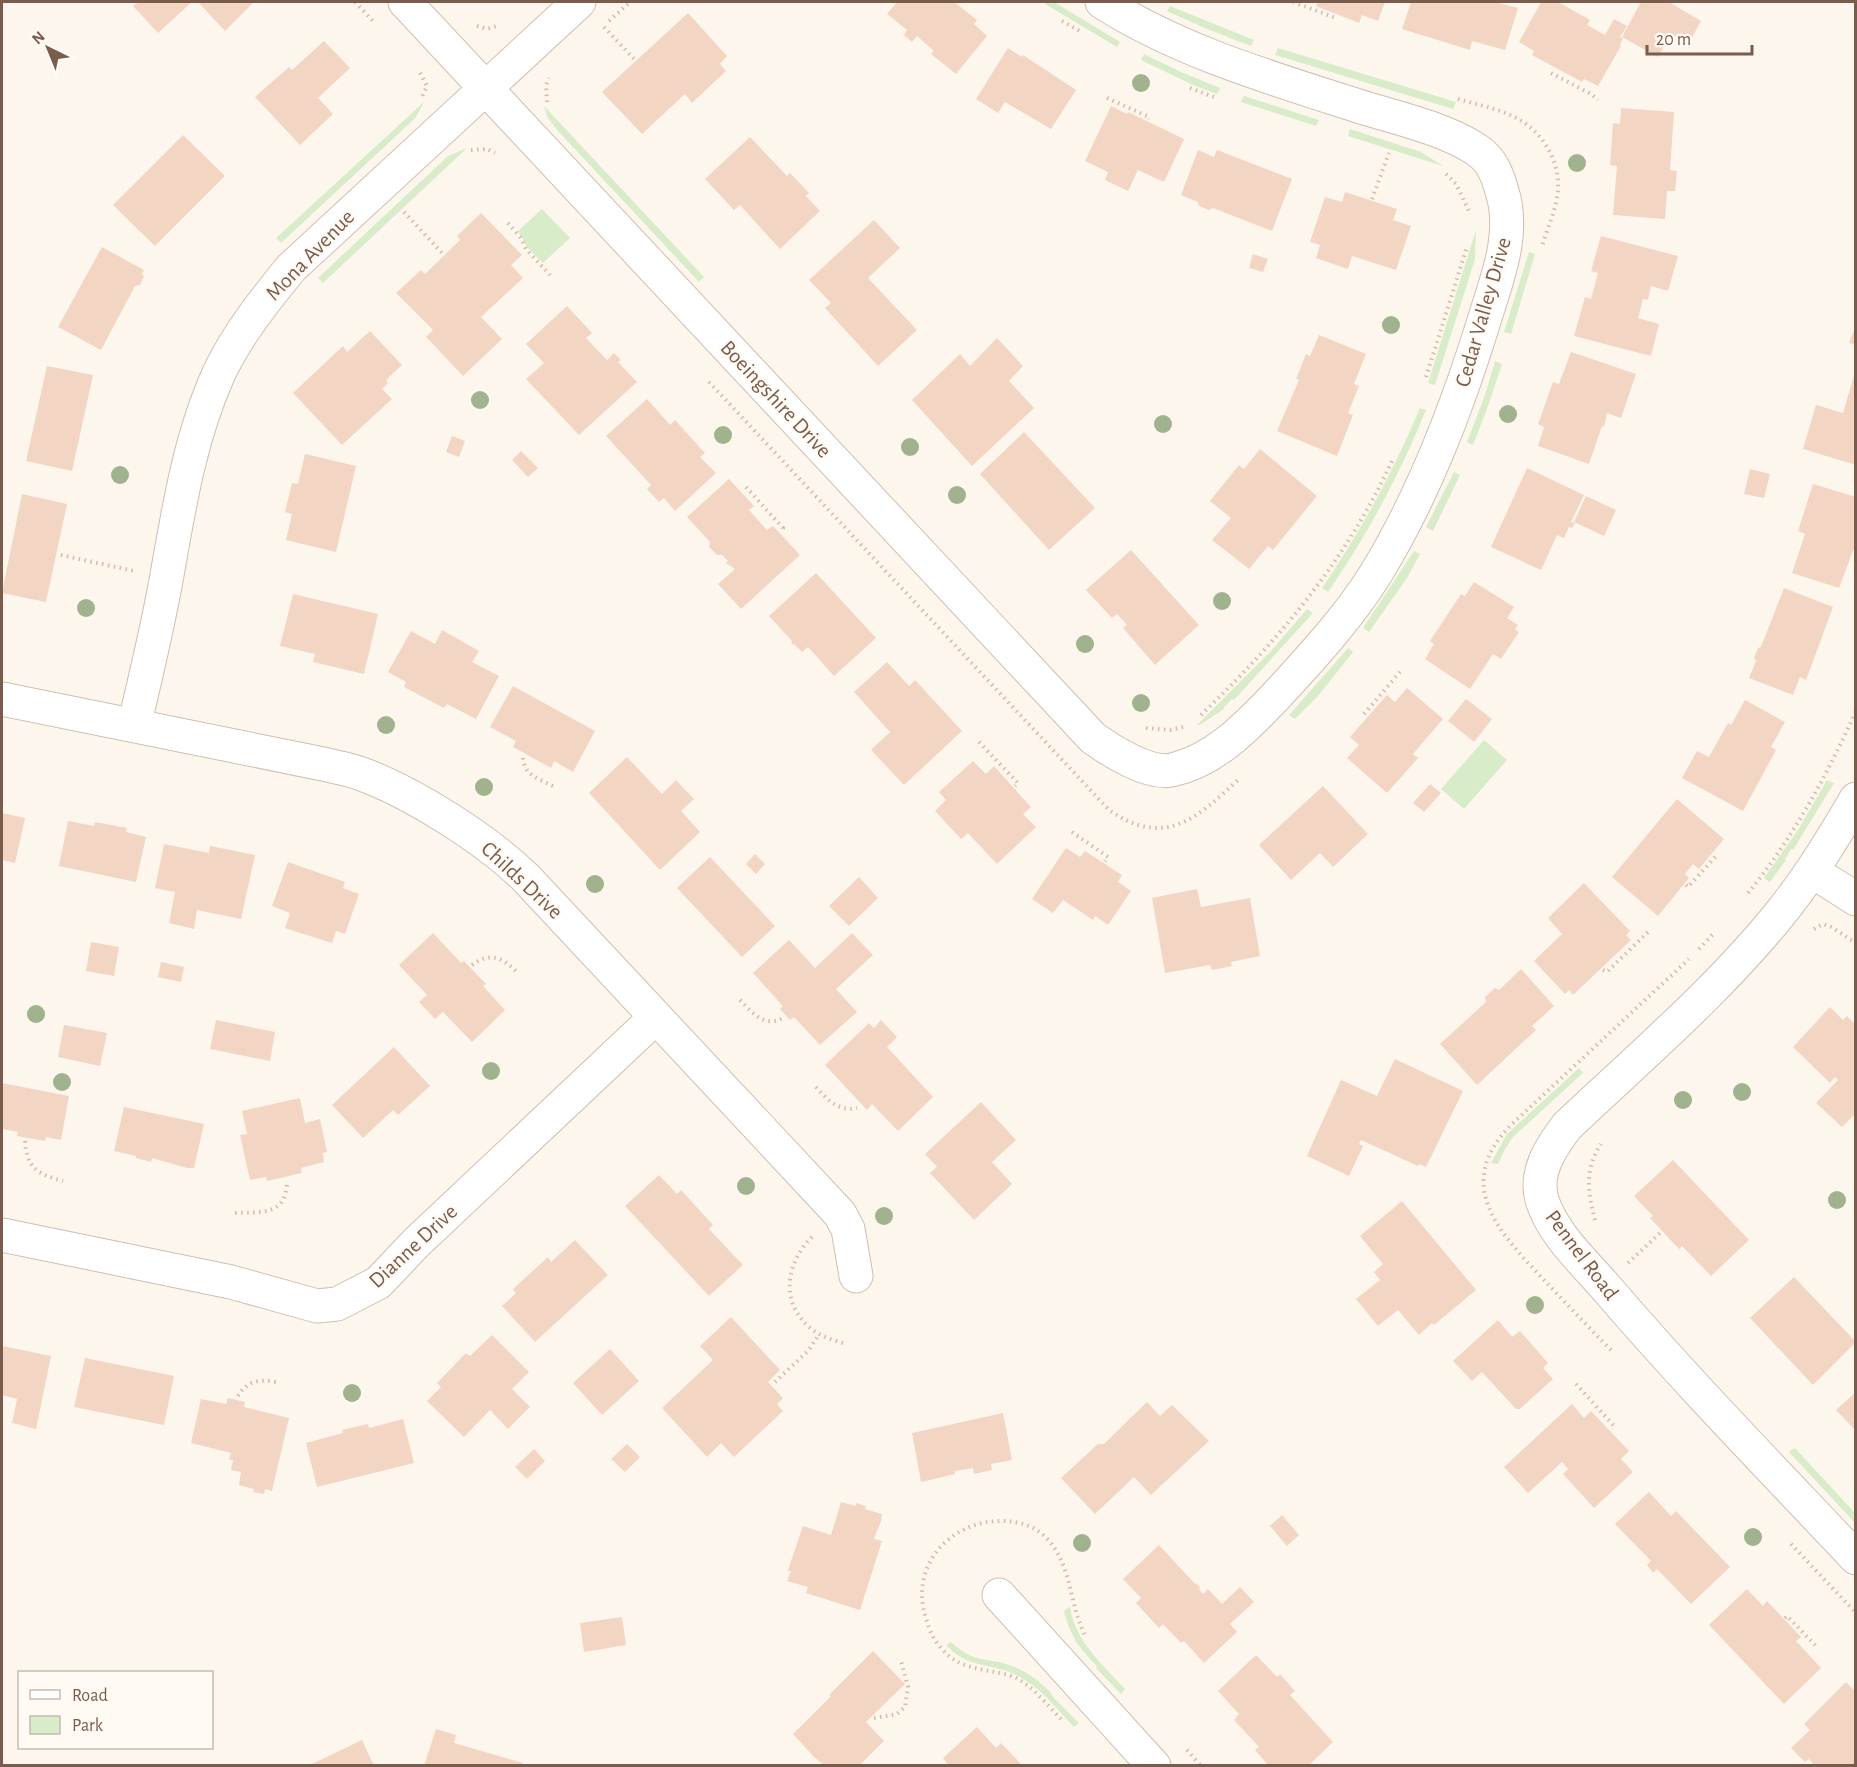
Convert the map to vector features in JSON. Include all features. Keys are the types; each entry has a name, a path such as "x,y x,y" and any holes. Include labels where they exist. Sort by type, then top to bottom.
{"street":[{"name":"Boeingshire Drive","path":"405,2 1093,738 1113,752 1164,771"},
{"name":"Mona Avenue","path":"134,726 167,578 180,498 204,410 220,372 263,302 291,268 579,2"},
{"name":"Cedar Valley Drive","path":"1102,2 1144,26 1244,69 1415,124 1471,147 1493,164 1504,194 1508,230 1478,339 1439,448 1403,526 1374,577 1306,663 1224,746 1199,761 1164,771"},
{"name":"Childs Drive","path":"2,699 359,773 421,803 469,833 508,861 840,1214 848,1229 856,1276"},
{"name":"Pennel Road","path":"1856,799 1812,870 1777,917 1730,970 1567,1126 1554,1143 1544,1163 1541,1197 1547,1213 1563,1238 1636,1322 1856,1558"},
{"path":"1812,870 1856,899"},
{"name":"Dianne Drive","path":"2,1235 231,1282 317,1306 337,1304 378,1283 416,1243 655,1018"},
{"path":"999,1595 1154,1766"}],"path":[{"path":"355,2 380,27"},
{"path":"596,34 630,2"},
{"path":"1293,2 1336,18"},
{"path":"471,22 487,29 498,27 505,20"},
{"path":"1062,21 1081,32"},
{"path":"604,27 634,59"},
{"path":"416,68 423,76 427,86 420,101"},
{"path":"548,104 545,96 546,86 549,77 557,70"},
{"path":"1551,73 1598,100"},
{"path":"1182,84 1220,99"},
{"path":"1453,97 1500,111 1520,120 1538,134 1548,147 1554,161 1558,188 1541,250"},
{"path":"1107,98 1149,117 1148,119"},
{"path":"466,154 472,150 487,149 493,151 500,159"},
{"path":"1380,150 1399,156"},
{"path":"1372,199 1389,153"},
{"path":"1437,169 1456,184 1471,217"},
{"path":"396,219 412,205"},
{"path":"404,212 442,253"},
{"path":"508,223 521,238 526,249 549,274"},
{"path":"1424,385 1468,244"},
{"path":"701,374 1108,810 1135,825 1174,827 1201,813 1243,776"},
{"path":"1195,721 1270,646 1312,596 1353,536 1398,449"},
{"path":"746,487 783,528 780,531"},
{"path":"61,555 167,578"},
{"path":"1365,714 1400,672"},
{"path":"1743,900 1802,817 1856,711"},
{"path":"1141,727 1170,730 1185,727"},
{"path":"979,742 1018,783 1015,786"},
{"path":"523,758 527,772 553,786"},
{"path":"1072,832 1108,858 1105,861"},
{"path":"1686,885 1689,887 1716,856"},
{"path":"1810,931 1823,924 1856,943"},
{"path":"1612,1351 1498,1228 1485,1196 1484,1178 1487,1161 1501,1136 1684,964 1717,930"},
{"path":"1603,970 1607,972 1649,932"},
{"path":"472,965 480,959 491,957 501,959 516,971"},
{"path":"740,1000 768,1023 783,1018"},
{"path":"816,1087 828,1101 841,1109 857,1108"},
{"path":"1599,1229 1589,1197 1588,1181 1590,1166 1606,1137"},
{"path":"25,1141 28,1161 33,1168 44,1175 63,1181"},
{"path":"235,1213 269,1211 277,1207 283,1201 287,1182"},
{"path":"1628,1263 1660,1233"},
{"path":"814,1234 801,1248 790,1273 793,1303 808,1326 819,1334 846,1344"},
{"path":"1621,1256 1634,1270"},
{"path":"775,1382 809,1350 819,1334"},
{"path":"238,1396 243,1388 252,1382 262,1379 276,1382"},
{"path":"1576,1384 1614,1426 1612,1429"},
{"path":"1785,1538 1856,1613"},
{"path":"1785,1618 1787,1616 1817,1647"},
{"path":"874,1718 897,1714 905,1707 908,1687 900,1661"}],"green space":[{"path":"1054,2 1120,42 1117,47 1045,4"},
{"path":"1170,6 1254,40 1251,46 1202,27 1167,11"},
{"path":"1278,48 1456,102 1453,109 1275,55"},
{"path":"1144,54 1220,88 1217,94 1193,85 1141,60"},
{"path":"1244,96 1319,120 1316,126 1241,102"},
{"path":"424,102 416,117 409,124 281,243 276,238"},
{"path":"544,106 704,277 699,282 558,131 548,118"},
{"path":"1350,129 1421,152 1443,166 1348,136"},
{"path":"467,148 323,283 318,278 448,156"},
{"path":"542,209 570,238 543,263 527,247 518,231"},
{"path":"1476,230 1475,259 1435,385 1428,383"},
{"path":"1529,252 1535,254 1511,334 1504,332"},
{"path":"1495,361 1502,364 1473,445 1467,442"},
{"path":"1420,408 1426,410 1394,480 1370,526 1328,592 1322,588 1376,501"},
{"path":"1454,472 1460,475 1433,531 1426,527"},
{"path":"1414,551 1420,554 1407,578 1369,632 1363,628"},
{"path":"1307,609 1313,613 1234,700 1232,699 1224,709 1197,725 1271,651"},
{"path":"1348,648 1353,652 1318,696 1295,719 1289,715"},
{"path":"1484,740 1507,760 1464,809 1441,789"},
{"path":"1827,780 1834,783 1793,850 1791,849 1770,882 1764,878 1798,830"},
{"path":"1579,1068 1583,1073 1513,1137 1498,1164 1491,1163 1507,1134"},
{"path":"1795,1448 1855,1513 1855,1523 1789,1452"},
{"path":"1070,1607 1084,1642 1125,1689 1121,1694 1096,1668 1097,1666 1076,1642 1064,1611"},
{"path":"951,1642 974,1657 1003,1663 1029,1674 1052,1694 1079,1723 1074,1727 1047,1697 1014,1674 962,1658 946,1645"}],"building":[{"path":"139,2 192,2 158,33 133,6"},
{"path":"198,2 254,2 225,31"},
{"path":"897,2 954,2 977,20 974,24 987,36 956,74 931,54 934,51 917,36 912,42 904,35 907,30 887,14"},
{"path":"1318,2 1385,2 1378,21 1362,15 1359,23 1316,6"},
{"path":"1411,2 1495,2 1518,8 1505,50 1472,41 1470,50 1402,29"},
{"path":"1541,2 1558,2 1590,20 1587,25 1605,35 1614,19 1627,26 1620,37 1623,38 1621,46 1598,86 1584,79 1582,82 1532,55 1534,51 1519,42"},
{"path":"1641,2 1669,2 1701,21 1689,43 1671,34 1658,57 1622,37"},
{"path":"688,13 727,56 720,64 726,71 692,103 685,94 642,134 602,92"},
{"path":"324,41 350,68 318,98 333,114 300,145 255,97 289,67 292,70"},
{"path":"1008,48 1022,57 1023,55 1076,90 1051,129 1005,102 998,113 976,99"},
{"path":"1111,106 1184,139 1164,182 1138,170 1128,191 1105,180 1108,172 1085,161"},
{"path":"1621,108 1674,112 1670,170 1677,171 1675,191 1667,191 1665,219 1613,215 1617,166 1610,165 1613,123 1620,124"},
{"path":"183,135 225,176 155,246 113,205"},
{"path":"750,137 787,176 790,173 809,193 806,196 820,211 780,249 740,205 734,210 705,179"},
{"path":"1198,150 1214,157 1217,150 1292,179 1272,231 1213,208 1209,210 1199,206 1198,202 1181,195"},
{"path":"1345,192 1397,209 1393,220 1411,226 1396,270 1352,256 1348,269 1316,258 1320,245 1310,242 1325,197 1342,202"},
{"path":"481,213 522,255 511,265 523,278 481,317 502,339 463,376 426,337 433,330 396,293 421,270 425,274 460,240 457,236"},
{"path":"874,220 900,248 868,278 917,330 878,366 825,308 831,303 809,280"},
{"path":"1601,236 1678,256 1668,291 1651,286 1648,300 1643,299 1638,318 1659,324 1651,356 1574,336 1585,297 1591,299 1598,273 1591,271"},
{"path":"102,247 144,270 142,274 144,276 140,285 135,286 101,350 58,327"},
{"path":"1253,254 1268,259 1263,272 1249,268"},
{"path":"567,306 592,333 586,338 607,360 614,353 621,360 618,362 637,382 579,435 526,379 544,363 526,344"},
{"path":"1856,325 1856,345 1849,343"},
{"path":"370,331 402,365 386,380 388,383 382,389 392,399 342,445 293,393 343,346 347,352"},
{"path":"1319,335 1366,354 1354,384 1359,386 1348,413 1353,415 1337,456 1277,431 1299,380 1296,379 1306,354 1310,356"},
{"path":"997,338 1023,366 1009,381 1034,408 972,466 912,400 960,354 970,366"},
{"path":"1571,352 1636,374 1621,418 1607,413 1604,427 1602,426 1589,464 1538,446 1544,427 1538,424 1553,382 1559,384"},
{"path":"47,366 93,375 72,471 26,461"},
{"path":"1855,372 1856,465 1803,449 1816,405 1843,413"},
{"path":"647,399 670,425 675,420 705,453 700,457 716,473 675,511 664,498 659,502 647,489 651,485 606,436"},
{"path":"1024,432 1095,508 1049,550 980,474"},
{"path":"452,436 465,441 459,457 446,452"},
{"path":"1260,449 1317,496 1273,550 1268,546 1249,569 1212,540 1231,518 1210,501 1239,465 1244,469"},
{"path":"521,451 538,468 528,477 512,460"},
{"path":"305,454 356,466 336,552 286,540 292,514 285,512 292,483 298,484"},
{"path":"1527,468 1584,495 1571,522 1575,523 1572,528 1569,527 1564,538 1557,535 1541,570 1491,547"},
{"path":"1750,469 1770,474 1764,498 1744,494"},
{"path":"729,479 754,506 749,510 767,530 773,526 800,555 741,609 718,584 735,569 726,563 728,561 722,555 717,555 709,547 710,542 687,517"},
{"path":"1813,484 1856,497 1856,543 1839,588 1792,573 1805,534 1798,531"},
{"path":"22,494 67,504 46,602 2,593"},
{"path":"1586,496 1616,510 1604,536 1574,522"},
{"path":"1131,550 1199,625 1155,665 1123,628 1127,625 1117,614 1112,618 1086,590"},
{"path":"816,573 876,638 834,676 808,647 802,652 793,645 769,616"},
{"path":"1474,582 1514,607 1507,618 1518,625 1515,629 1519,632 1501,659 1493,654 1470,689 1425,659 1434,644 1430,641 1461,594 1465,596"},
{"path":"1784,588 1833,607 1806,680 1800,677 1793,695 1749,678 1756,661 1754,658 1758,648 1761,647"},
{"path":"293,594 378,614 364,674 313,662 315,654 280,646"},
{"path":"442,630 479,651 472,662 499,676 476,719 447,704 444,708 404,687 406,682 388,672 411,631 435,644"},
{"path":"887,662 909,686 915,680 962,731 904,785 871,750 890,732 854,692"},
{"path":"513,686 595,731 573,772 554,761 551,768 513,747 516,741 490,727"},
{"path":"1407,688 1443,719 1413,754 1418,758 1387,793 1347,758 1359,745 1350,737 1387,695 1395,702"},
{"path":"1466,699 1492,719 1474,742 1448,721"},
{"path":"1745,700 1785,722 1771,747 1776,750 1743,811 1682,778 1697,751 1709,757 1728,723 1731,725"},
{"path":"627,757 662,794 676,780 694,799 681,811 700,832 660,870 589,793"},
{"path":"973,761 986,774 994,766 1031,807 1023,814 1036,827 997,864 968,833 961,839 935,811 946,800 939,792"},
{"path":"1430,784 1441,793 1424,812 1413,803"},
{"path":"1323,786 1368,834 1333,867 1320,853 1291,880 1259,845"},
{"path":"1677,799 1724,839 1699,869 1693,864 1685,874 1689,878 1658,916 1612,877"},
{"path":"2,813 25,818 15,863 2,860"},
{"path":"68,821 94,826 95,822 127,828 126,832 146,837 136,882 59,866"},
{"path":"164,844 209,853 210,846 255,855 241,919 197,910 194,929 169,923 175,892 155,888"},
{"path":"1066,848 1080,857 1085,851 1122,875 1118,882 1131,891 1108,925 1095,916 1093,920 1063,900 1053,913 1032,899"},
{"path":"755,854 765,864 756,874 746,864"},
{"path":"710,857 775,926 742,957 677,888"},
{"path":"288,862 345,882 343,888 359,894 345,934 336,931 332,943 285,928 290,913 272,906"},
{"path":"859,877 878,898 849,926 829,906"},
{"path":"1584,883 1630,931 1626,935 1631,940 1573,995 1569,990 1565,994 1534,961 1562,934 1548,918"},
{"path":"1197,889 1201,907 1250,898 1260,956 1231,962 1232,966 1212,970 1210,965 1165,973 1152,898"},
{"path":"433,933 461,963 464,961 486,984 483,986 505,1010 472,1042 443,1012 435,1019 419,1002 427,995 399,965"},
{"path":"852,933 873,955 836,989 857,1012 820,1045 794,1017 790,1020 780,1009 783,1006 753,973 789,940 815,968"},
{"path":"91,942 119,947 114,976 86,971"},
{"path":"161,962 184,967 181,982 158,977"},
{"path":"1521,969 1554,1006 1532,1026 1536,1030 1477,1085 1440,1044 1486,1002 1485,997 1495,988 1499,990"},
{"path":"1830,1007 1843,1020 1847,1016 1856,1025 1856,1113 1842,1127 1816,1103 1838,1080 1835,1077 1830,1083 1793,1047"},
{"path":"216,1020 275,1032 270,1061 210,1049"},
{"path":"881,1020 897,1037 887,1047 933,1097 898,1131 872,1104 867,1110 825,1065 869,1023 874,1028"},
{"path":"64,1025 107,1033 100,1066 58,1057"},
{"path":"394,1047 430,1086 398,1115 393,1110 363,1138 332,1105"},
{"path":"1395,1059 1463,1091 1426,1167 1419,1164 1418,1166 1361,1140 1359,1144 1363,1146 1349,1176 1307,1156 1341,1080 1377,1096"},
{"path":"2,1083 69,1096 61,1140 46,1137 45,1141 17,1136 18,1132 2,1129"},
{"path":"300,1098 305,1123 320,1119 327,1152 323,1153 324,1162 301,1168 302,1173 267,1181 266,1177 250,1180 240,1135 247,1134 242,1111"},
{"path":"981,1102 1016,1140 992,1162 1012,1184 974,1220 930,1173 937,1167 925,1154"},
{"path":"124,1107 204,1124 194,1168 152,1158 151,1162 114,1151"},
{"path":"1673,1160 1749,1240 1711,1276 1682,1246 1679,1249 1650,1218 1653,1216 1634,1196"},
{"path":"659,1175 677,1194 681,1190 713,1225 709,1229 743,1265 709,1296 625,1206"},
{"path":"1402,1201 1476,1290 1419,1335 1398,1310 1378,1326 1356,1299 1380,1280 1374,1272 1383,1264 1360,1236"},
{"path":"575,1240 608,1275 535,1342 502,1306 516,1293 513,1289 548,1257 551,1262"},
{"path":"1794,1277 1856,1342 1813,1385 1750,1318"},
{"path":"731,1317 780,1370 768,1382 783,1398 777,1404 783,1411 734,1457 721,1443 707,1457 662,1408 713,1360 700,1346"},
{"path":"1498,1320 1512,1337 1520,1331 1548,1363 1543,1368 1553,1379 1520,1409 1516,1409 1482,1372 1472,1381 1453,1361"},
{"path":"492,1335 529,1372 512,1389 530,1407 508,1429 490,1410 464,1437 427,1401 441,1387 437,1383 466,1353 470,1356"},
{"path":"2,1346 51,1356 36,1429 12,1423 17,1399 2,1395"},
{"path":"610,1349 639,1381 602,1415 573,1383"},
{"path":"85,1358 174,1376 164,1425 74,1407"},
{"path":"1856,1392 1856,1431 1836,1410"},
{"path":"228,1398 245,1402 244,1407 289,1418 272,1491 265,1489 264,1494 253,1492 254,1489 239,1485 241,1472 231,1470 233,1460 229,1460 231,1453 191,1443 201,1399 226,1404"},
{"path":"1147,1402 1160,1416 1172,1405 1209,1441 1151,1495 1134,1477 1095,1514 1061,1478 1098,1444 1104,1444"},
{"path":"1572,1404 1584,1418 1591,1411 1629,1451 1621,1459 1633,1472 1594,1508 1563,1474 1568,1469 1562,1462 1528,1493 1504,1467"},
{"path":"1003,1413 1012,1460 991,1464 992,1470 974,1474 973,1468 955,1471 955,1474 921,1482 912,1433"},
{"path":"403,1419 414,1463 317,1487 306,1443 343,1433 342,1430 368,1424 369,1428"},
{"path":"627,1444 640,1457 625,1472 611,1459"},
{"path":"534,1449 545,1461 527,1479 515,1467"},
{"path":"1649,1492 1671,1516 1676,1511 1730,1567 1691,1604 1657,1569 1653,1573 1647,1565 1651,1561 1615,1524"},
{"path":"841,1502 856,1506 856,1503 866,1506 865,1509 882,1514 874,1539 882,1541 860,1610 806,1593 808,1587 787,1581 791,1571 788,1571 790,1564 803,1526 831,1535"},
{"path":"1282,1515 1299,1535 1287,1546 1270,1526"},
{"path":"1159,1545 1200,1587 1203,1594 1208,1589 1222,1604 1240,1587 1254,1602 1230,1624 1237,1632 1204,1663 1184,1641 1181,1643 1163,1624 1159,1628 1136,1603 1141,1598 1123,1579"},
{"path":"1747,1589 1763,1606 1767,1601 1801,1637 1796,1641 1821,1668 1784,1704 1709,1625"},
{"path":"622,1617 626,1645 584,1652 580,1623"},
{"path":"873,1651 905,1684 866,1722 884,1741 859,1766 825,1766 793,1734"},
{"path":"1256,1655 1277,1677 1280,1674 1295,1691 1290,1695 1333,1742 1308,1766 1269,1766 1255,1750 1259,1747 1234,1720 1239,1714 1218,1691"},
{"path":"1846,1682 1856,1692 1856,1766 1815,1766 1809,1759 1805,1762 1791,1748 1810,1730 1804,1724"},
{"path":"977,1727 996,1748 1001,1743 1023,1766 949,1766 943,1758"},
{"path":"436,1729 456,1735 454,1743 523,1763 522,1766 424,1766"},
{"path":"362,1740 374,1766 308,1766"}]}
